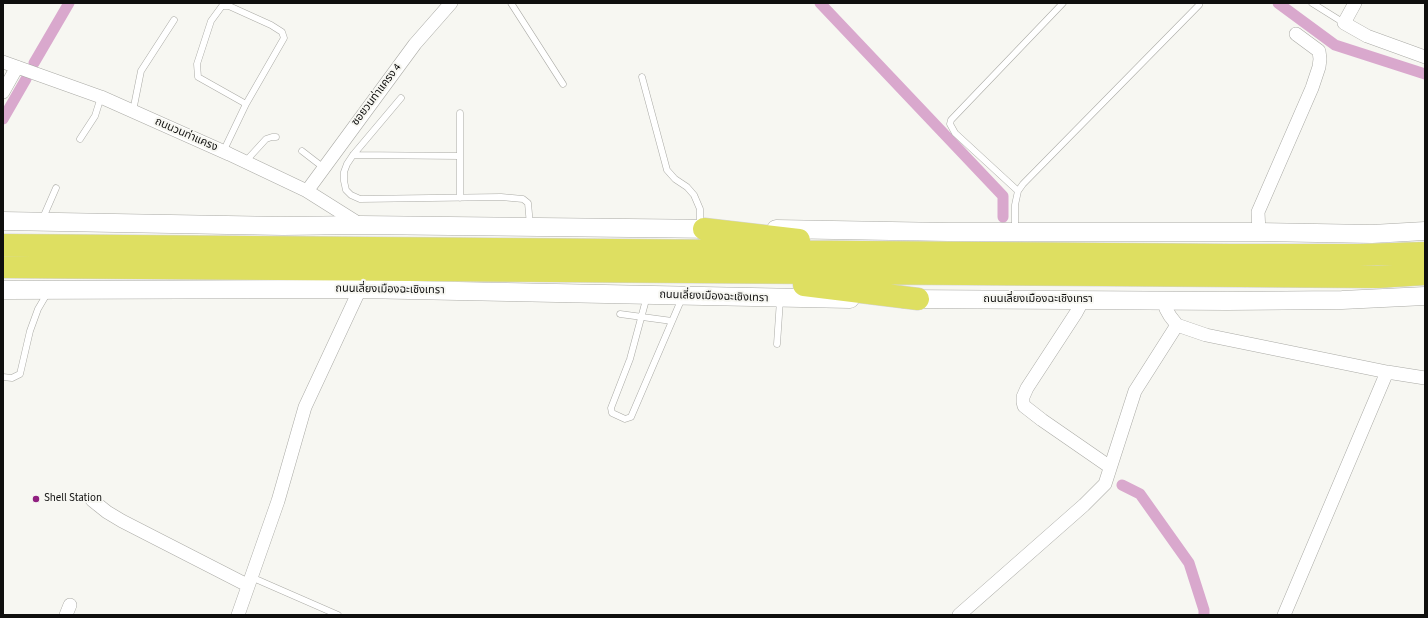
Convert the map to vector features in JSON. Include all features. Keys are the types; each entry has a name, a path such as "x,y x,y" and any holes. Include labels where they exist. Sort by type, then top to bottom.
{"highway":[{"path":"702,229 909,253"},
{"path":"3,245 1222,255 1359,255 1425,253"},
{"name":"ถนนเลี่ยงเมืองฉะเชิงเทรา","path":"3,267 1378,277 1425,274"},
{"path":"704,272 918,299"}],"main road":[{"path":"3,222 282,226 530,226 1015,232 1259,232 1372,234 1425,231"},
{"name":"ถนนเลี่ยงเมืองฉะเชิงเทรา","path":"3,290 360,289 780,298 1083,300 1342,300 1425,296"}],"street":[{"name":"ซอยวนท่าแครง 4","path":"307,191 415,44 451,3"},
{"path":"1355,3 1344,23 1367,36 1425,57"},
{"path":"1259,232 1258,212 1312,88 1319,67 1319,51 1296,34"},
{"name":"ถนนวนท่าแครง","path":"3,62 102,97 133,111 307,191 361,225"},
{"path":"3,92 18,67"},
{"path":"238,615 278,501 304,407 360,289"},
{"path":"1083,300 1027,388 1023,397 1023,402 1024,406 1042,420 1110,467"},
{"path":"1166,300 1166,309 1177,324 1206,335 1387,372 1425,378"},
{"path":"960,615 1104,484 1135,391 1177,324"},
{"path":"1284,615 1387,372"},
{"path":"92,500 107,512 122,521 249,581"}],"lane":[{"path":"511,3 562,84"},
{"path":"1018,191 955,133 950,124 951,120 1063,3"},
{"path":"1312,3 1344,23"},
{"path":"1015,232 1015,205 1018,191 1023,184 1200,5"},
{"path":"223,152 246,104 284,38 282,32 271,25 229,6 222,6 211,21 197,64 198,77 246,104"},
{"path":"133,111 141,71 174,20"},
{"path":"642,77 668,170 675,179 687,187 694,195 700,209 702,229"},
{"path":"80,139 95,116 102,97"},
{"path":"401,98 347,164 344,172 344,181 346,190 351,195 360,199 501,197 523,199 528,203 530,226"},
{"path":"460,113 460,198"},
{"path":"245,162 266,139 276,137"},
{"path":"302,151 324,168"},
{"path":"353,155 460,156"},
{"path":"42,222 56,188"},
{"path":"3,377 12,378 20,374 30,331 38,309 49,291"},
{"path":"647,295 630,359 611,408 612,413 625,419 631,417 684,296"},
{"path":"777,344 780,298"},
{"path":"620,314 672,321"},
{"path":"249,581 338,615"}],"waterway":[{"path":"34,63 69,3"},
{"path":"820,3 1003,196 1003,217"},
{"path":"1278,3 1335,45 1425,74"},
{"path":"3,119 26,79"},
{"path":"1122,485 1140,494 1189,563 1204,610 1204,615"}],"place":[{"name":"Shell Station","path":"36,499"}]}
